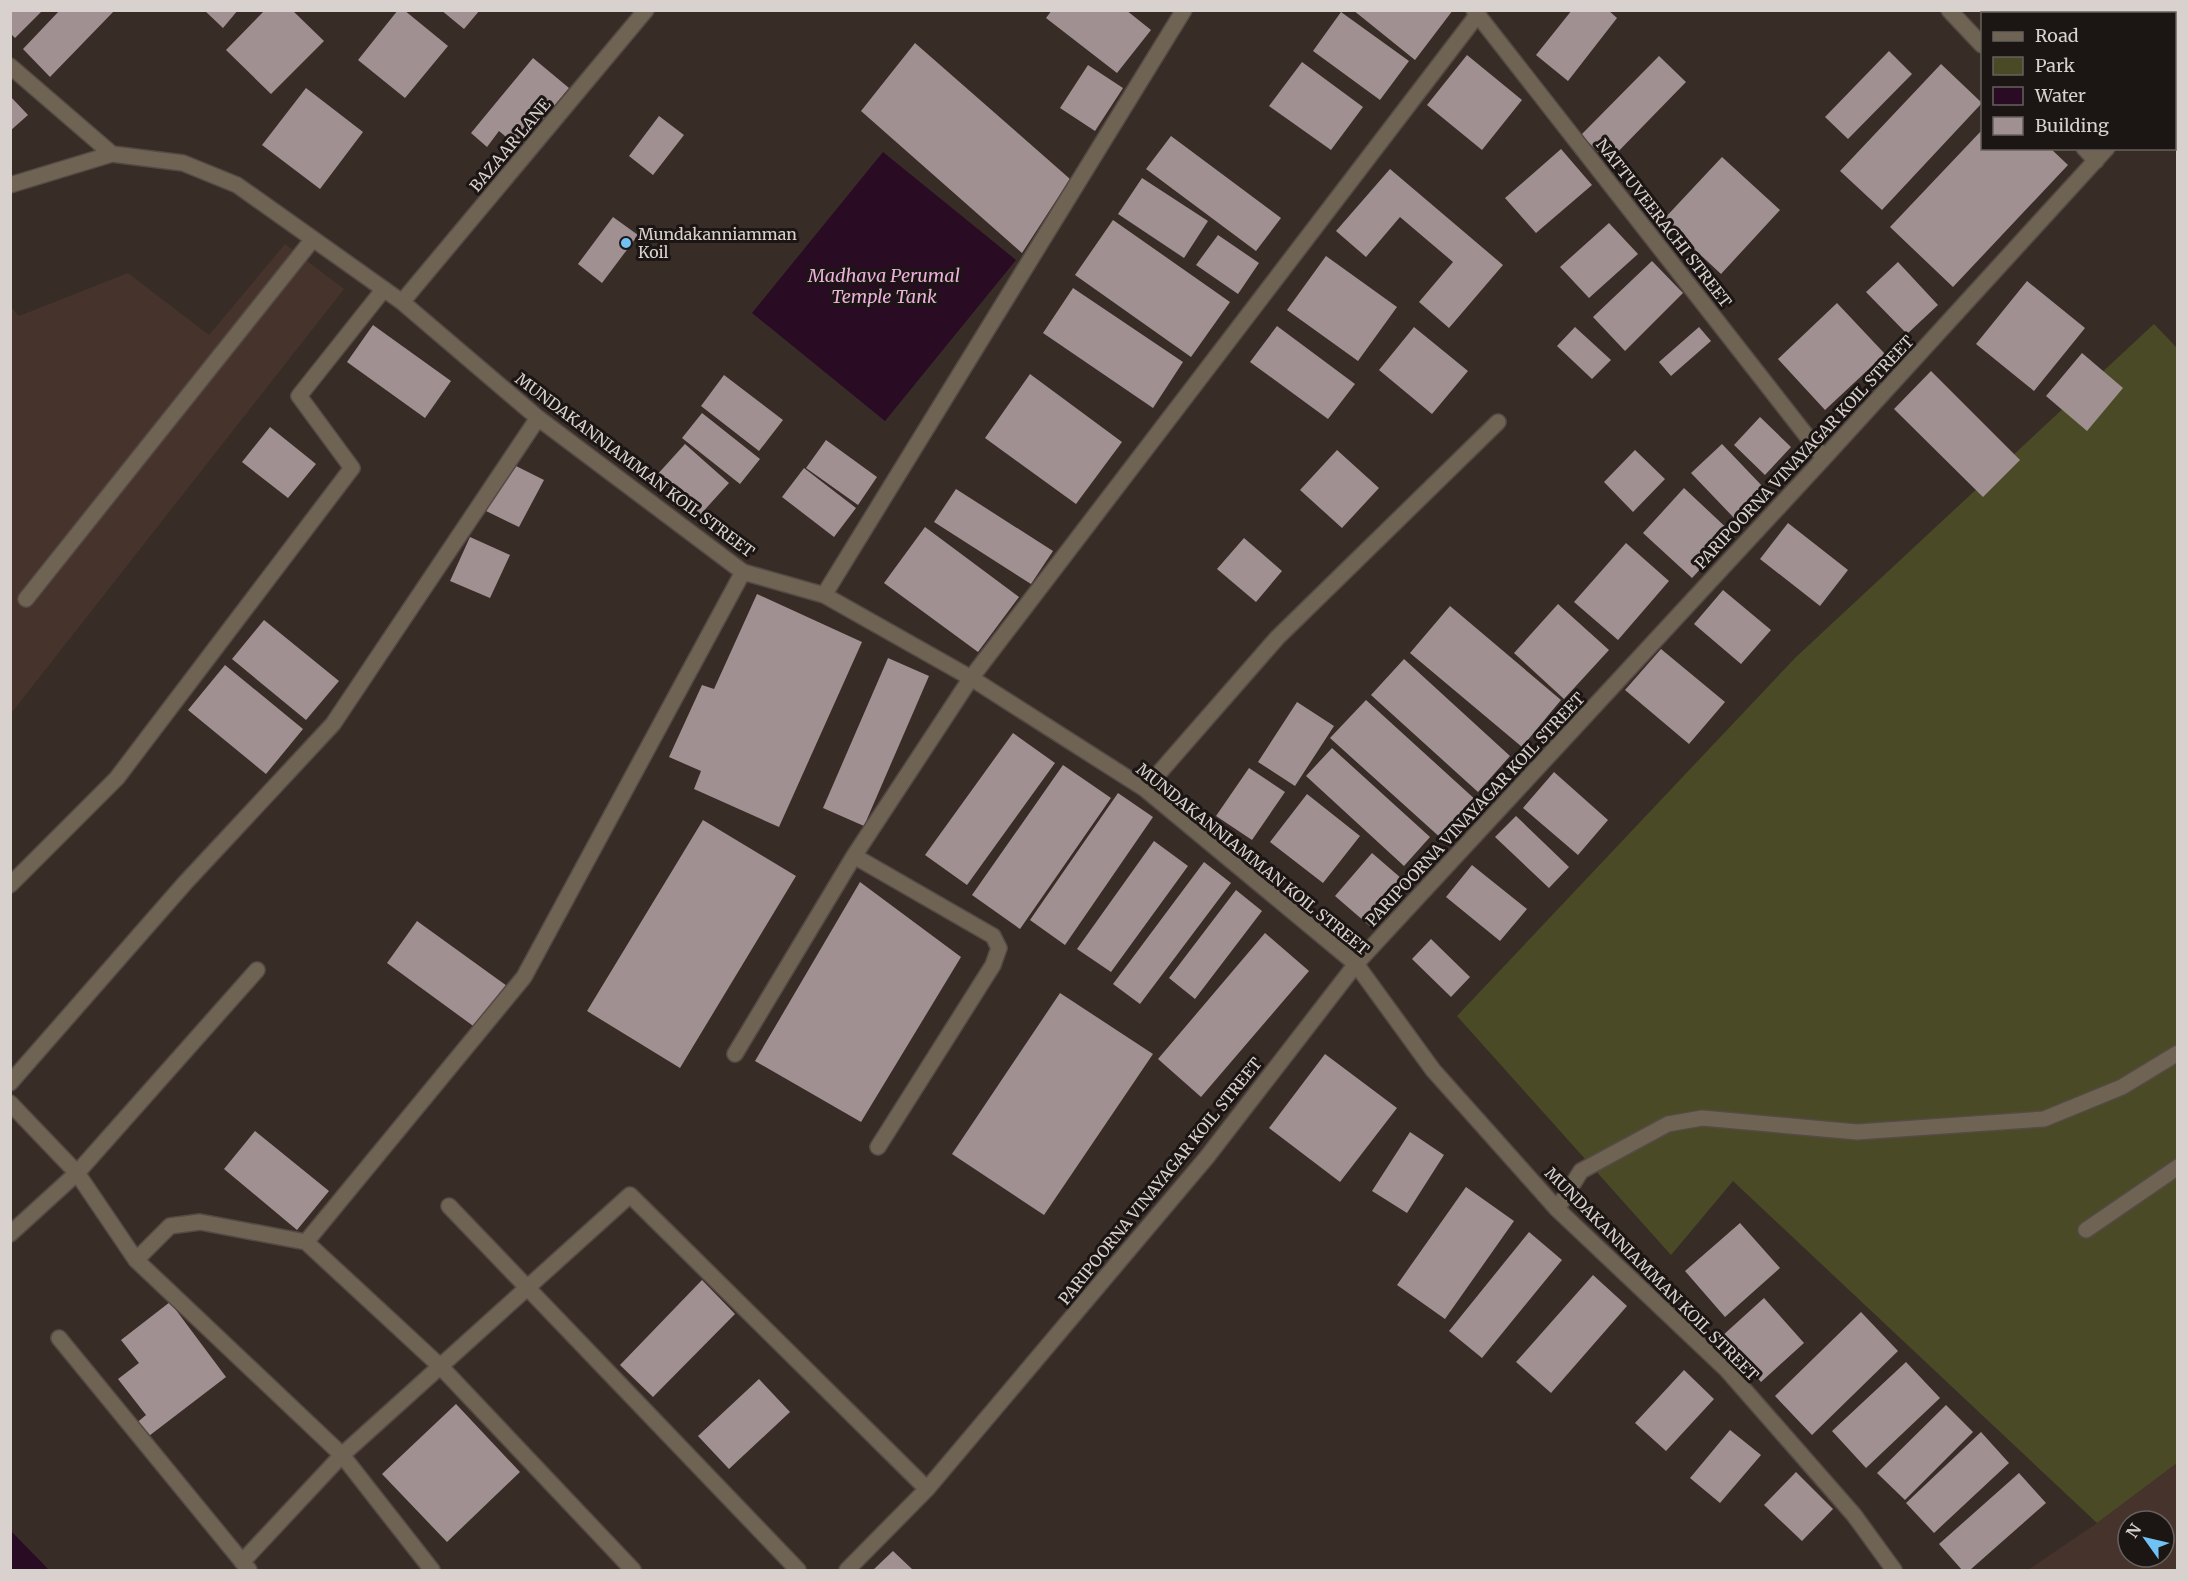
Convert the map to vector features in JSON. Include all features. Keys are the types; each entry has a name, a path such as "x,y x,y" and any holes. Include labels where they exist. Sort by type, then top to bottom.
{"street":[{"name":"BAZAAR LANE","path":"402,302 646,10"},
{"path":"824,595 1184,10"},
{"path":"1948,10 1981,43"},
{"path":"735,1054 854,856 971,678 1476,12"},
{"name":"NATTUVEERACHI STREET","path":"1476,12 1824,458"},
{"path":"10,66 112,153"},
{"path":"2086,150 2096,161"},
{"name":"PARIPOORNA VINAYAGAR KOIL STREET","path":"847,1570 927,1489 1207,1157 1356,964 2105,150"},
{"name":"MUNDAKANNIAMMAN KOIL STREET","path":"10,185 112,153 183,163 237,185 402,302 538,418 743,572 824,595 971,678 1145,789 1356,964 1433,1070 1557,1209 1727,1370 1854,1515 1894,1570"},
{"path":"26,599 313,239"},
{"path":"10,885 117,778 352,468 299,396 384,289"},
{"path":"10,1083 185,883 333,724 538,418"},
{"path":"1145,789 1277,638 1498,422"},
{"path":"306,1242 524,977 743,572"},
{"path":"854,856 993,936 999,948 993,965 878,1147"},
{"path":"10,1234 76,1173 257,970"},
{"path":"1557,1209 1581,1171 1668,1124 1702,1118 1857,1132 2044,1119 2122,1087 2178,1053"},
{"path":"10,1103 76,1173 136,1260 342,1455 432,1570"},
{"path":"2086,1230 2178,1167"},
{"path":"59,1338 246,1566 342,1455 630,1195 927,1489"},
{"path":"449,1206 798,1570"},
{"path":"136,1260 170,1226 200,1222 306,1242 441,1367 633,1570"}],"shaded area":[{"path":"285,244 344,289 13,711 10,709 10,306 19,316 128,273 209,335"},
{"path":"2177,1463 2177,1570 2028,1570 2097,1523"}],"green space":[{"path":"2154,324 2177,348 2177,1463 2097,1523 1733,1181 1671,1255 1457,1016 1795,658"}],"water":[{"name":"Madhava Perumal Temple Tank","path":"883,152 1016,260 885,421 752,313"},
{"path":"11,1531 49,1570 11,1570"}],"building":[{"path":"10,10 43,10 15,38 10,33"},
{"path":"60,10 115,10 50,77 23,49"},
{"path":"204,10 238,10 223,28"},
{"path":"265,10 292,10 324,41 271,94 226,50"},
{"path":"398,10 404,10 448,46 405,98 358,60"},
{"path":"441,10 480,10 464,29"},
{"path":"1052,10 1126,10 1151,30 1117,73 1046,18"},
{"path":"1353,10 1453,10 1415,60"},
{"path":"1572,10 1608,10 1617,18 1568,81 1536,55"},
{"path":"1341,12 1409,61 1380,100 1313,51"},
{"path":"915,43 1070,179 1022,253 861,111"},
{"path":"1889,51 1912,74 1848,139 1825,117"},
{"path":"1467,55 1522,100 1482,150 1427,105"},
{"path":"1659,56 1686,82 1608,162 1581,135"},
{"path":"533,58 569,88 519,148 499,131 487,147 471,133"},
{"path":"1302,62 1363,107 1331,150 1269,106"},
{"path":"1941,64 1981,102 1882,210 1840,171"},
{"path":"1088,65 1123,88 1095,131 1060,108"},
{"path":"306,88 363,132 320,189 262,145"},
{"path":"10,96 28,115 10,131"},
{"path":"659,116 684,135 653,175 629,156"},
{"path":"1981,131 1981,150 2052,150 2068,165 1953,287 1890,227"},
{"path":"1171,136 1281,218 1256,251 1146,169"},
{"path":"1561,149 1592,185 1536,233 1505,198"},
{"path":"1722,157 1780,210 1721,274 1663,220"},
{"path":"1390,169 1503,265 1449,328 1419,302 1453,262 1400,217 1366,257 1336,231"},
{"path":"1142,178 1208,221 1184,258 1118,214"},
{"path":"613,217 638,235 602,283 578,264"},
{"path":"1113,220 1230,302 1191,357 1075,275"},
{"path":"1609,223 1638,254 1589,298 1560,267"},
{"path":"1218,235 1259,263 1238,294 1196,265"},
{"path":"1326,256 1397,307 1358,361 1287,310"},
{"path":"1652,261 1683,293 1625,351 1593,317"},
{"path":"1898,262 1938,305 1907,334 1866,292"},
{"path":"2027,281 2085,328 2034,391 1976,344"},
{"path":"1073,288 1183,362 1153,408 1043,333"},
{"path":"1837,303 1885,354 1825,410 1778,359"},
{"path":"373,325 451,381 425,418 347,362"},
{"path":"1277,326 1355,384 1328,419 1250,362"},
{"path":"1414,327 1468,371 1432,414 1379,370"},
{"path":"1575,327 1611,360 1592,379 1557,346"},
{"path":"1699,327 1711,341 1671,376 1659,362"},
{"path":"2082,353 2123,388 2087,431 2046,396"},
{"path":"1931,371 2020,460 1983,497 1894,409"},
{"path":"1030,374 1122,442 1076,504 985,438"},
{"path":"724,375 783,420 759,451 701,406"},
{"path":"702,413 760,459 740,484 682,438"},
{"path":"1760,417 1791,447 1765,475 1734,445"},
{"path":"270,427 316,464 288,498 242,462"},
{"path":"826,440 877,477 858,505 806,468"},
{"path":"685,444 729,483 700,515 656,476"},
{"path":"1722,444 1765,489 1735,519 1691,473"},
{"path":"1337,450 1379,488 1342,528 1300,490"},
{"path":"1635,450 1665,479 1633,512 1604,482"},
{"path":"510,463 544,480 519,527 486,511"},
{"path":"804,468 856,508 834,537 782,497"},
{"path":"1684,488 1733,534 1692,578 1643,533"},
{"path":"956,489 1053,551 1031,584 934,522"},
{"path":"1788,523 1848,570 1820,606 1760,559"},
{"path":"925,527 1019,597 978,652 884,583"},
{"path":"470,537 510,555 490,598 450,581"},
{"path":"1244,538 1282,571 1256,602 1217,569"},
{"path":"1626,543 1669,581 1618,640 1574,602"},
{"path":"1723,590 1771,630 1741,664 1694,624"},
{"path":"757,594 862,642 779,827 694,789 701,771 669,757 702,685 714,689"},
{"path":"1558,604 1609,650 1564,699 1514,653"},
{"path":"1450,606 1561,700 1522,747 1410,653"},
{"path":"264,620 339,681 306,720 232,659"},
{"path":"1661,649 1725,702 1689,744 1625,690"},
{"path":"888,658 929,676 864,826 823,808"},
{"path":"1404,659 1510,756 1478,792 1371,695"},
{"path":"225,665 303,729 266,774 188,710"},
{"path":"1366,700 1478,802 1443,840 1330,738"},
{"path":"1297,702 1334,726 1295,786 1258,762"},
{"path":"1013,733 1055,763 967,885 925,855"},
{"path":"1332,748 1430,837 1404,866 1306,776"},
{"path":"1063,765 1111,798 1020,929 972,895"},
{"path":"1249,768 1285,792 1252,840 1216,816"},
{"path":"1554,772 1608,820 1578,855 1523,808"},
{"path":"1118,793 1153,817 1065,945 1030,920"},
{"path":"1307,794 1360,836 1323,883 1270,842"},
{"path":"1516,816 1569,867 1549,888 1495,837"},
{"path":"703,820 796,876 680,1068 587,1011"},
{"path":"1154,841 1188,866 1111,972 1077,949"},
{"path":"1372,853 1409,885 1372,928 1335,896"},
{"path":"1204,862 1231,883 1140,1004 1113,984"},
{"path":"1472,865 1527,909 1500,941 1446,897"},
{"path":"860,882 961,957 861,1122 755,1061"},
{"path":"1236,890 1262,911 1195,999 1169,978"},
{"path":"417,921 507,986 476,1028 387,963"},
{"path":"1265,933 1309,971 1201,1097 1158,1059"},
{"path":"1431,939 1470,977 1451,997 1412,959"},
{"path":"1060,993 1153,1054 1044,1215 952,1154"},
{"path":"1325,1054 1397,1108 1340,1182 1269,1128"},
{"path":"255,1131 329,1191 297,1230 224,1169"},
{"path":"1410,1132 1444,1155 1407,1213 1372,1191"},
{"path":"1466,1187 1514,1221 1445,1319 1397,1285"},
{"path":"1740,1223 1780,1268 1725,1317 1685,1271"},
{"path":"1529,1232 1562,1260 1482,1358 1449,1331"},
{"path":"1593,1275 1627,1306 1551,1393 1516,1362"},
{"path":"702,1280 735,1314 653,1397 620,1365"},
{"path":"1764,1298 1804,1343 1761,1382 1721,1337"},
{"path":"170,1302 226,1377 145,1439 134,1425 146,1415 118,1379 139,1363 121,1340"},
{"path":"1861,1312 1898,1351 1812,1435 1775,1396"},
{"path":"1906,1362 1940,1398 1866,1468 1832,1431"},
{"path":"1684,1370 1714,1399 1666,1451 1635,1423"},
{"path":"759,1379 790,1412 729,1469 698,1436"},
{"path":"456,1404 520,1472 447,1542 382,1474"},
{"path":"1946,1405 1973,1432 1905,1500 1877,1473"},
{"path":"1730,1430 1761,1455 1720,1503 1690,1478"},
{"path":"1981,1432 2009,1463 1934,1533 1906,1503"},
{"path":"1796,1472 1833,1509 1802,1541 1764,1505"},
{"path":"2019,1473 2046,1503 1970,1570 1962,1570 1939,1544"},
{"path":"893,1551 913,1570 873,1570"}],"place":[{"name":"Mundakanniamman Koil","path":"626,243"}]}
